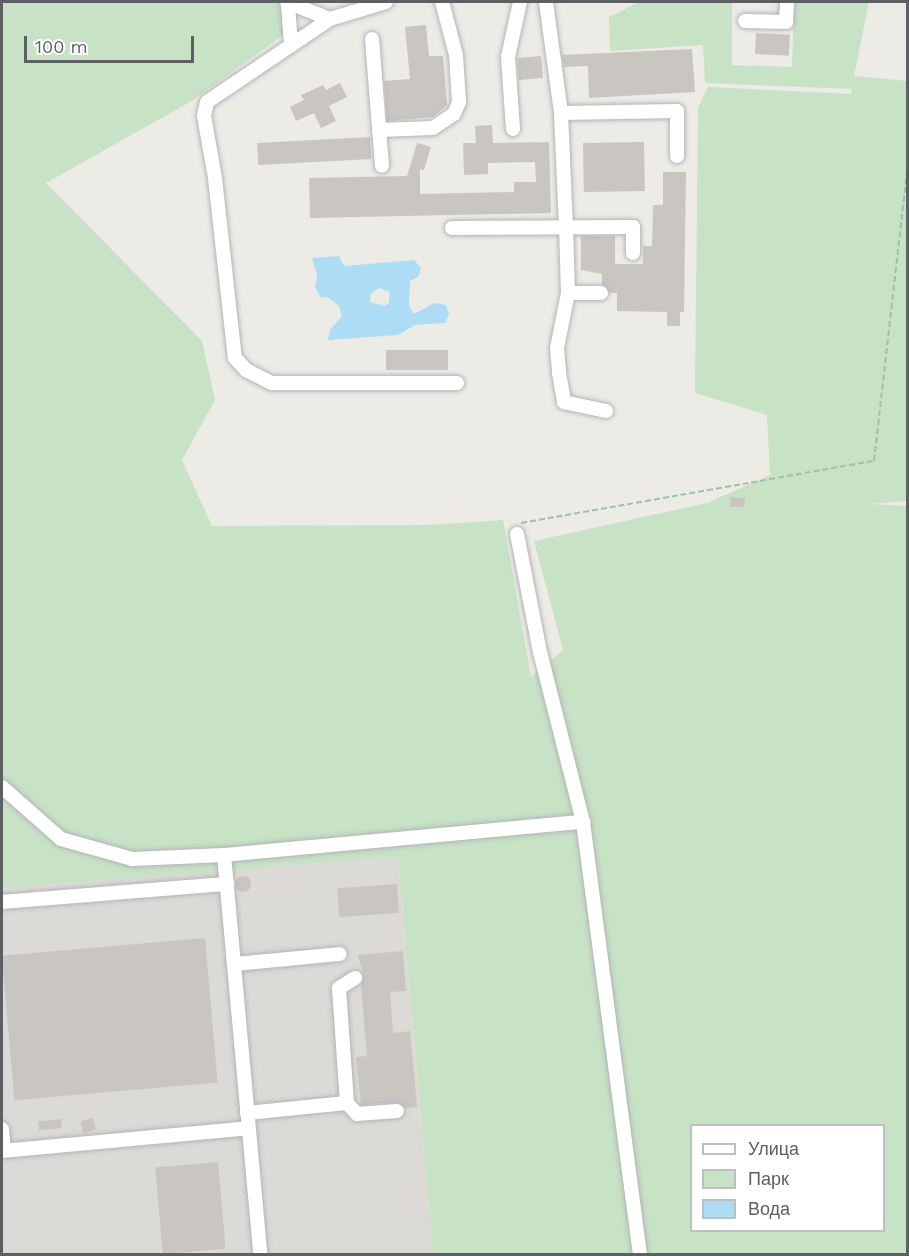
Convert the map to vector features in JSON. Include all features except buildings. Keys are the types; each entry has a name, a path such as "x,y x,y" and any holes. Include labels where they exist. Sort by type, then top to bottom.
{"street":[{"path":"386,2 330,19 267,64 220,91 207,102 204,116 215,178 235,358 246,370 272,383 457,383"},
{"path":"379,130 433,128 454,114 459,102 456,55 442,2"},
{"path":"513,129 508,57 520,2"},
{"path":"546,2 561,113 568,293 557,348 564,402 606,411"},
{"path":"745,21 786,22 787,2"},
{"path":"291,45 287,3 330,19"},
{"path":"372,39 382,166"},
{"path":"561,113 677,111 677,156"},
{"path":"452,228 633,227 633,253"},
{"path":"568,293 601,293"},
{"path":"517,534 540,652 583,822 640,1254"},
{"path":"2,787 61,839 132,859 224,855 583,822"},
{"path":"224,855 260,1254"},
{"path":"2,902 226,884"},
{"path":"234,964 340,954"},
{"path":"355,978 339,988 347,1103 357,1114 397,1111"},
{"path":"247,1113 347,1103"},
{"path":"2,1129 3,1151 248,1128"}],"path":[{"path":"517,534 522,520 874,461 908,162"}],"shaded area":[{"path":"398,857 433,1254 2,1254 2,888"}],"green space":[{"path":"2,2 282,2 286,33 190,102 46,183 202,341 215,400 182,460 212,526 430,525 503,520 531,677 563,650 534,541 707,503 770,475 767,415 695,393 698,108 708,87 851,94 852,89 705,83 703,45 610,51 609,17 639,2 732,2 732,65 792,67 794,2 869,2 854,76 907,81 907,501 870,504 907,506 907,1254 433,1254 398,857 2,888"}],"water":[{"path":"339,256 344,266 414,260 421,268 418,277 410,281 409,306 414,314 434,303 446,305 449,314 445,323 415,325 398,335 328,340 330,330 342,316 339,306 327,297 321,298 315,287 317,275 312,258","holes":["379,288 390,292 389,303 384,306 370,302 371,293"]}]}
